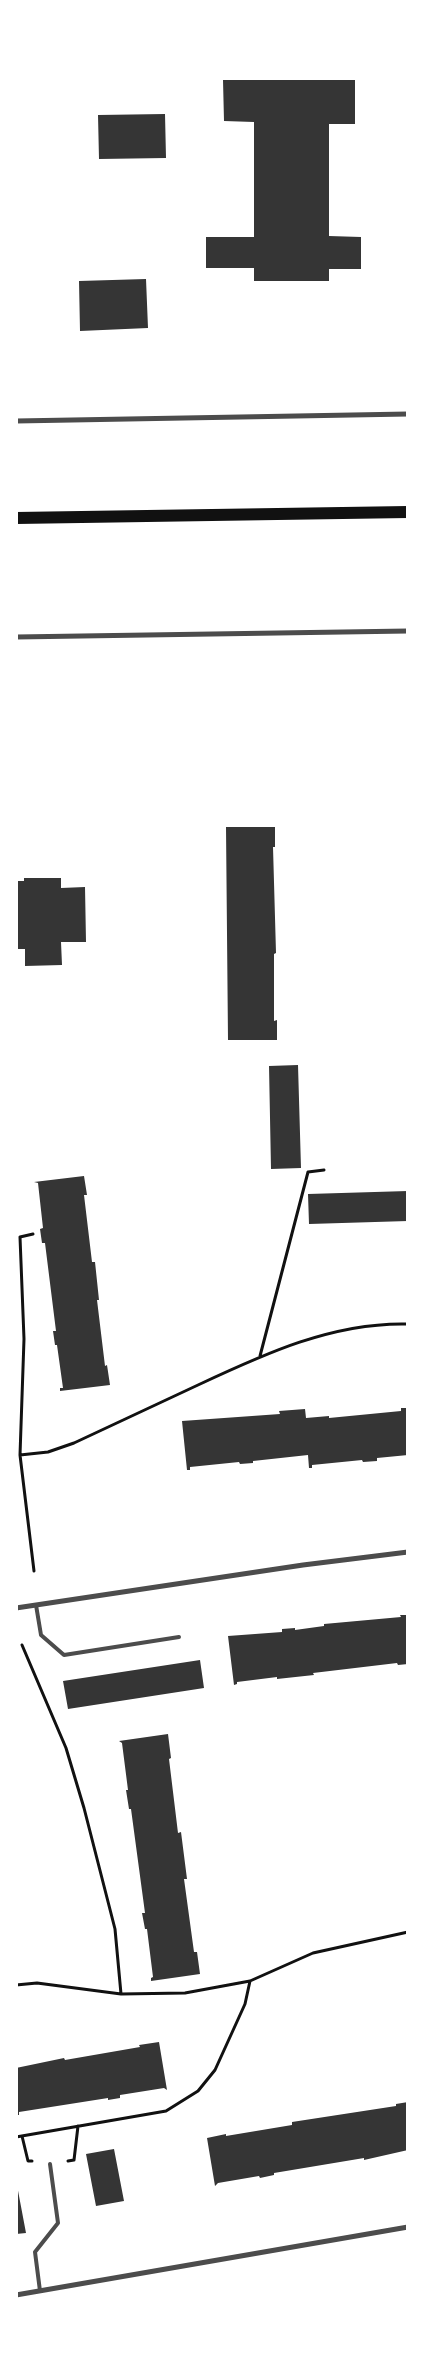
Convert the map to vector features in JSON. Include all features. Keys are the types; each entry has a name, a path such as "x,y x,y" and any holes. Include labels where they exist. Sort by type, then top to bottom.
{"main road":[{"path":"16,518 408,512"}],"street":[{"path":"16,421 408,414"},
{"path":"16,637 408,631"},
{"path":"16,1608 408,1552"},
{"path":"16,2295 408,2227"}],"lane":[{"path":"36,1605 41,1634 64,1655 178,1637"},
{"path":"40,2291 35,2252 58,2223 50,2164"}],"path":[{"path":"260,1356 308,1172 324,1170"},
{"path":"34,1234 20,1237 24,1339 20,1455 34,1571"},
{"path":"20,1455 48,1452 74,1443 260,1356 314,1336 380,1323 408,1324"},
{"path":"19,1638 66,1748 84,1808 114,1928 121,1994"},
{"path":"16,1985 37,1983 121,1994 185,1993 250,1981 313,1953 408,1932"},
{"path":"16,2138 166,2111 198,2091 215,2070 245,2004 250,1981"}],"building":[{"path":"223,80 355,80 355,124 329,124 329,236 361,237 361,269 329,269 329,281 254,281 254,268 206,268 206,237 254,237 254,122 224,121"},
{"path":"165,114 166,158 99,159 98,115"},
{"path":"146,279 148,328 80,331 79,281"},
{"path":"226,827 275,827 275,847 273,847 276,953 274,954 274,1021 277,1020 277,1040 228,1040"},
{"path":"24,878 61,878 61,888 85,887 86,942 61,942 62,965 25,966 25,949 16,949 16,881 24,881"},
{"path":"298,1065 301,1168 271,1169 269,1066"},
{"path":"84,1176 87,1195 84,1195 92,1262 95,1262 99,1300 97,1300 105,1366 107,1365 110,1385 60,1391 60,1388 63,1388 57,1345 55,1345 53,1331 56,1331 45,1243 42,1243 40,1229 43,1228 38,1183 34,1182"},
{"path":"408,1191 408,1221 309,1224 308,1194"},
{"path":"401,1408 408,1408 408,1455 377,1458 377,1461 363,1462 362,1460 312,1465 312,1468 309,1468 308,1455 253,1461 253,1463 240,1464 239,1462 190,1467 190,1470 187,1470 182,1421 280,1414 279,1411 305,1409 306,1418 329,1416 329,1418 401,1411"},
{"path":"400,1615 408,1615 408,1664 398,1665 397,1663 313,1673 314,1675 277,1679 277,1677 237,1682 234,1685 228,1636 282,1632 282,1629 295,1628 295,1630 324,1626 324,1624 401,1617"},
{"path":"200,1660 204,1688 68,1709 63,1681"},
{"path":"168,1734 171,1758 169,1759 178,1833 181,1832 187,1879 184,1879 194,1952 197,1952 200,1974 151,1981 153,1977 147,1929 145,1929 142,1913 145,1913 131,1809 129,1809 126,1790 128,1790 122,1743 119,1741"},
{"path":"159,2042 167,2090 164,2088 120,2095 120,2098 108,2100 108,2098 19,2112 19,2115 16,2115 16,2068 64,2058 65,2060 140,2047 139,2045"},
{"path":"408,2102 408,2150 364,2160 364,2158 274,2173 274,2175 260,2178 259,2176 218,2183 215,2186 207,2138 292,2125 292,2122 396,2106 396,2104"},
{"path":"114,2149 124,2201 96,2206 86,2154"},
{"path":"16,2180 26,2233 16,2234"}]}
